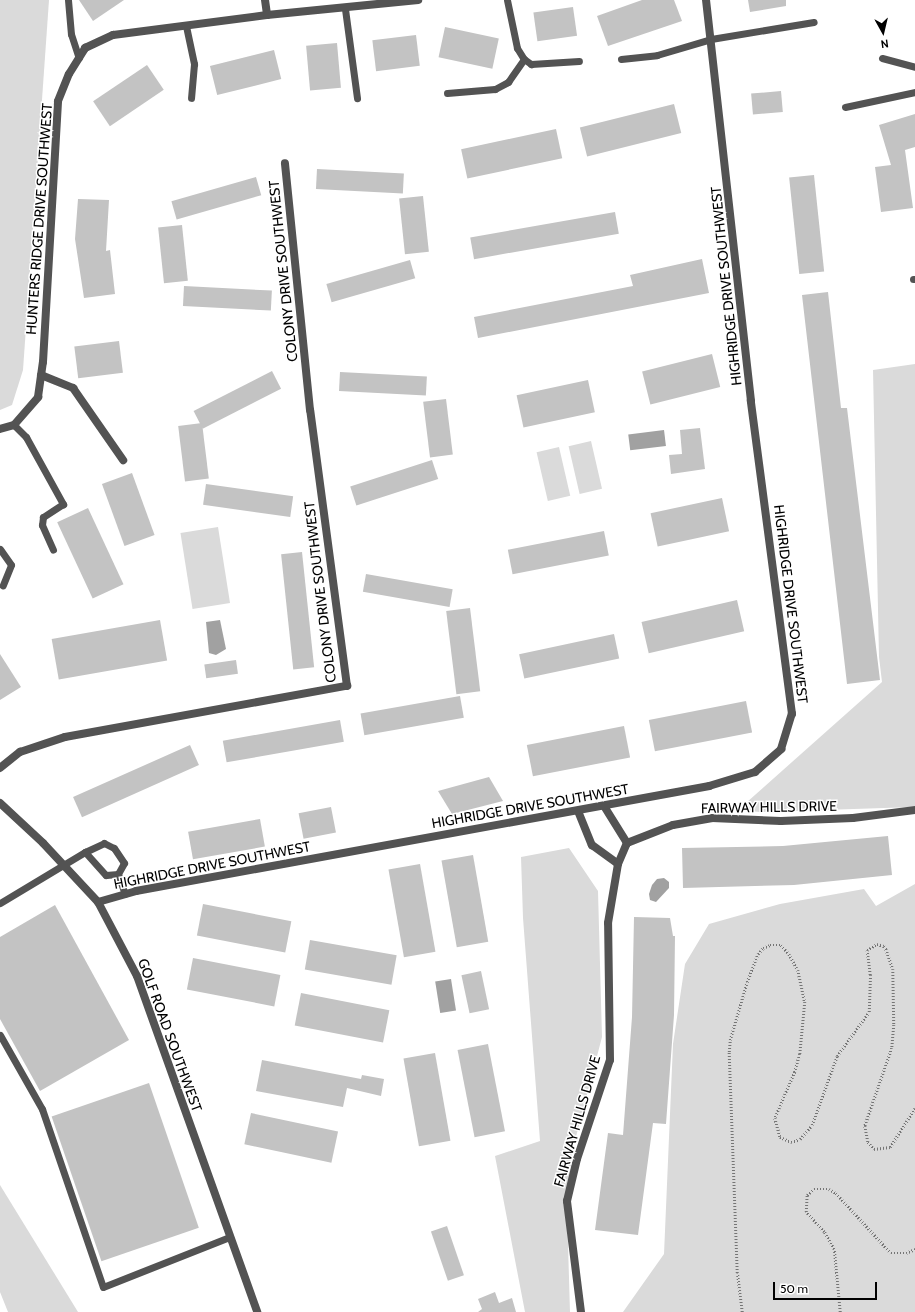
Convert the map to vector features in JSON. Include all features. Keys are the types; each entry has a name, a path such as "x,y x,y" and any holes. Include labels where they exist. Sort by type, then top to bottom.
{"street":[{"path":"265,0 267,15"},
{"name":"HUNTERS RIDGE DRIVE SOUTHWEST","path":"0,429 14,424 38,397 41,375 58,101 85,48 113,35 267,15 418,0"},
{"name":"HIGHRIDGE DRIVE SOUTHWEST","path":"98,902 125,894 709,786 755,772 782,749 792,714 751,401 706,0"},
{"name":"COLONY DRIVE SOUTHWEST","path":"0,768 20,752 65,737 347,686 310,410 285,163"},
{"path":"41,375 73,388 123,460"},
{"name":"GOLF ROAD SOUTHWEST","path":"0,803 63,863 98,902 137,976 257,1312"},
{"path":"604,806 627,843"},
{"name":"FAIRWAY HILLS DRIVE","path":"581,1312 567,1201 577,1158 610,1060 608,923 618,864 627,843 673,825 712,818 781,821 853,818 915,810"},
{"path":"578,811 592,844 618,864"}],"lane":[{"path":"68,0 70,34 79,58"},
{"path":"507,0 517,48 524,59 531,64 579,61"},
{"path":"345,8 357,98"},
{"path":"621,60 657,55 711,39 814,22"},
{"path":"186,26 194,64 191,98"},
{"path":"882,58 915,68"},
{"path":"447,94 495,89 508,82 524,59"},
{"path":"844,107 915,92"},
{"path":"14,424 26,437 63,504 43,517 42,525 53,550"},
{"path":"0,549 11,565 3,585"},
{"path":"0,903 63,863 104,843 114,848 124,863 118,874 125,894"},
{"path":"85,852 106,875 118,874"},
{"path":"0,1035 42,1109 104,1287 229,1237"}],"path":[{"path":"742,1312 737,1273 729,1052 730,1040 747,982 758,954 763,948 770,944 781,945 789,954 798,970 805,1002 800,1054 796,1072 775,1118 780,1137 791,1142 800,1139 812,1125 837,1056 869,1012 870,975 867,950 877,944 884,946 886,949 893,969 894,1018 892,1048 865,1126 868,1142 874,1149 890,1147 915,1108"},
{"path":"840,1312 834,1249 824,1232 806,1212 807,1195 814,1189 829,1189 836,1193 891,1253 906,1254 915,1250"}],"shaded area":[{"path":"0,0 49,0 23,370 12,405 0,410"},
{"path":"915,364 915,807 760,812 738,810 882,682 879,657 873,370"},
{"path":"664,430 666,446 630,450 628,434"},
{"path":"591,441 602,489 580,494 569,446"},
{"path":"559,447 570,496 548,501 537,452"},
{"path":"218,527 230,603 193,609 180,533"},
{"path":"220,620 226,649 216,655 209,653 206,622"},
{"path":"569,848 598,891 602,1037 572,1152 567,1210 570,1312 525,1312 495,1156 540,1141 523,918 521,857"},
{"path":"664,878 669,882 669,888 656,902 650,900 649,894 652,885 657,879"},
{"path":"915,884 915,1312 623,1312 664,1254 673,1044 685,964 709,924 780,904 864,889 876,906"},
{"path":"451,979 456,1011 440,1013 435,982"},
{"path":"0,1185 78,1312 8,1312 0,1292"}],"building":[{"path":"79,0 124,0 93,21"},
{"path":"642,0 674,0 682,21 608,46 597,16"},
{"path":"748,0 786,0 786,6 750,12"},
{"path":"573,7 577,36 537,41 533,13"},
{"path":"445,27 499,38 492,69 439,57"},
{"path":"416,35 420,66 376,71 372,40"},
{"path":"337,43 341,88 310,91 306,46"},
{"path":"274,50 281,79 217,95 210,66"},
{"path":"147,65 164,90 110,126 93,101"},
{"path":"781,91 783,112 753,115 751,94"},
{"path":"674,104 681,133 587,157 580,127"},
{"path":"915,114 915,147 905,150 913,208 881,212 875,167 891,165 879,125"},
{"path":"556,129 562,158 467,179 461,149"},
{"path":"317,169 404,174 403,194 316,189"},
{"path":"814,175 824,271 799,274 789,178"},
{"path":"256,177 261,195 177,220 171,201"},
{"path":"423,196 429,252 405,254 399,199"},
{"path":"78,199 109,200 106,251 110,250 115,294 84,298 75,239"},
{"path":"615,212 619,234 474,259 470,238"},
{"path":"182,225 188,281 164,283 158,228"},
{"path":"702,259 709,293 478,338 474,317 633,286 630,275"},
{"path":"410,260 415,278 332,302 326,284"},
{"path":"184,286 272,291 271,311 183,306"},
{"path":"828,292 841,408 847,408 880,680 847,684 802,295"},
{"path":"119,341 123,373 78,378 74,346"},
{"path":"712,354 720,387 650,404 642,371"},
{"path":"272,371 281,389 203,429 194,411"},
{"path":"340,372 427,377 426,396 339,391"},
{"path":"588,380 595,412 523,427 517,395"},
{"path":"446,399 453,455 430,457 423,402"},
{"path":"202,423 209,479 185,482 178,426"},
{"path":"700,428 705,469 671,474 669,455 682,454 680,430"},
{"path":"432,460 438,479 356,506 350,487"},
{"path":"132,473 155,535 125,546 102,484"},
{"path":"206,484 293,496 290,517 203,505"},
{"path":"722,498 729,531 658,546 651,513"},
{"path":"88,508 123,584 93,598 57,522"},
{"path":"604,531 609,556 513,574 508,550"},
{"path":"302,552 314,667 293,670 281,554"},
{"path":"366,574 453,589 450,607 363,592"},
{"path":"737,600 744,631 649,653 642,622"},
{"path":"470,608 480,691 456,694 446,611"},
{"path":"160,620 167,660 59,679 52,639"},
{"path":"614,634 619,658 524,679 519,654"},
{"path":"0,654 21,687 0,700"},
{"path":"236,660 238,674 206,678 204,664"},
{"path":"460,696 464,718 364,735 361,714"},
{"path":"746,701 752,732 655,751 649,720"},
{"path":"340,720 344,742 227,762 223,741"},
{"path":"624,726 630,757 533,776 527,745"},
{"path":"190,745 199,765 82,817 73,797"},
{"path":"489,777 503,801 452,814 438,791"},
{"path":"331,807 336,833 304,839 299,813"},
{"path":"260,819 265,847 193,859 188,832"},
{"path":"888,836 892,875 794,885 683,888 682,848 783,846"},
{"path":"473,855 488,942 457,947 441,861"},
{"path":"420,864 435,952 404,957 388,870"},
{"path":"203,904 291,921 285,953 197,935"},
{"path":"55,905 129,1040 40,1091 0,1019 0,937"},
{"path":"634,917 670,918 673,936 675,936 674,1015 666,1124 653,1123 638,1235 595,1230 608,1133 623,1135 632,1017"},
{"path":"310,940 397,955 391,985 305,970"},
{"path":"193,958 280,975 274,1006 187,989"},
{"path":"481,971 489,1009 470,1013 461,975"},
{"path":"301,993 389,1010 383,1043 295,1025"},
{"path":"488,1044 505,1131 475,1137 458,1050"},
{"path":"435,1053 450,1141 419,1146 403,1059"},
{"path":"262,1060 361,1079 362,1075 384,1079 381,1096 347,1088 343,1107 256,1091"},
{"path":"149,1083 199,1228 101,1261 52,1117"},
{"path":"251,1113 338,1132 331,1163 244,1144"},
{"path":"447,1226 464,1275 448,1281 431,1232"},
{"path":"495,1292 499,1303 512,1298 516,1312 478,1312 482,1309 478,1299"}]}
